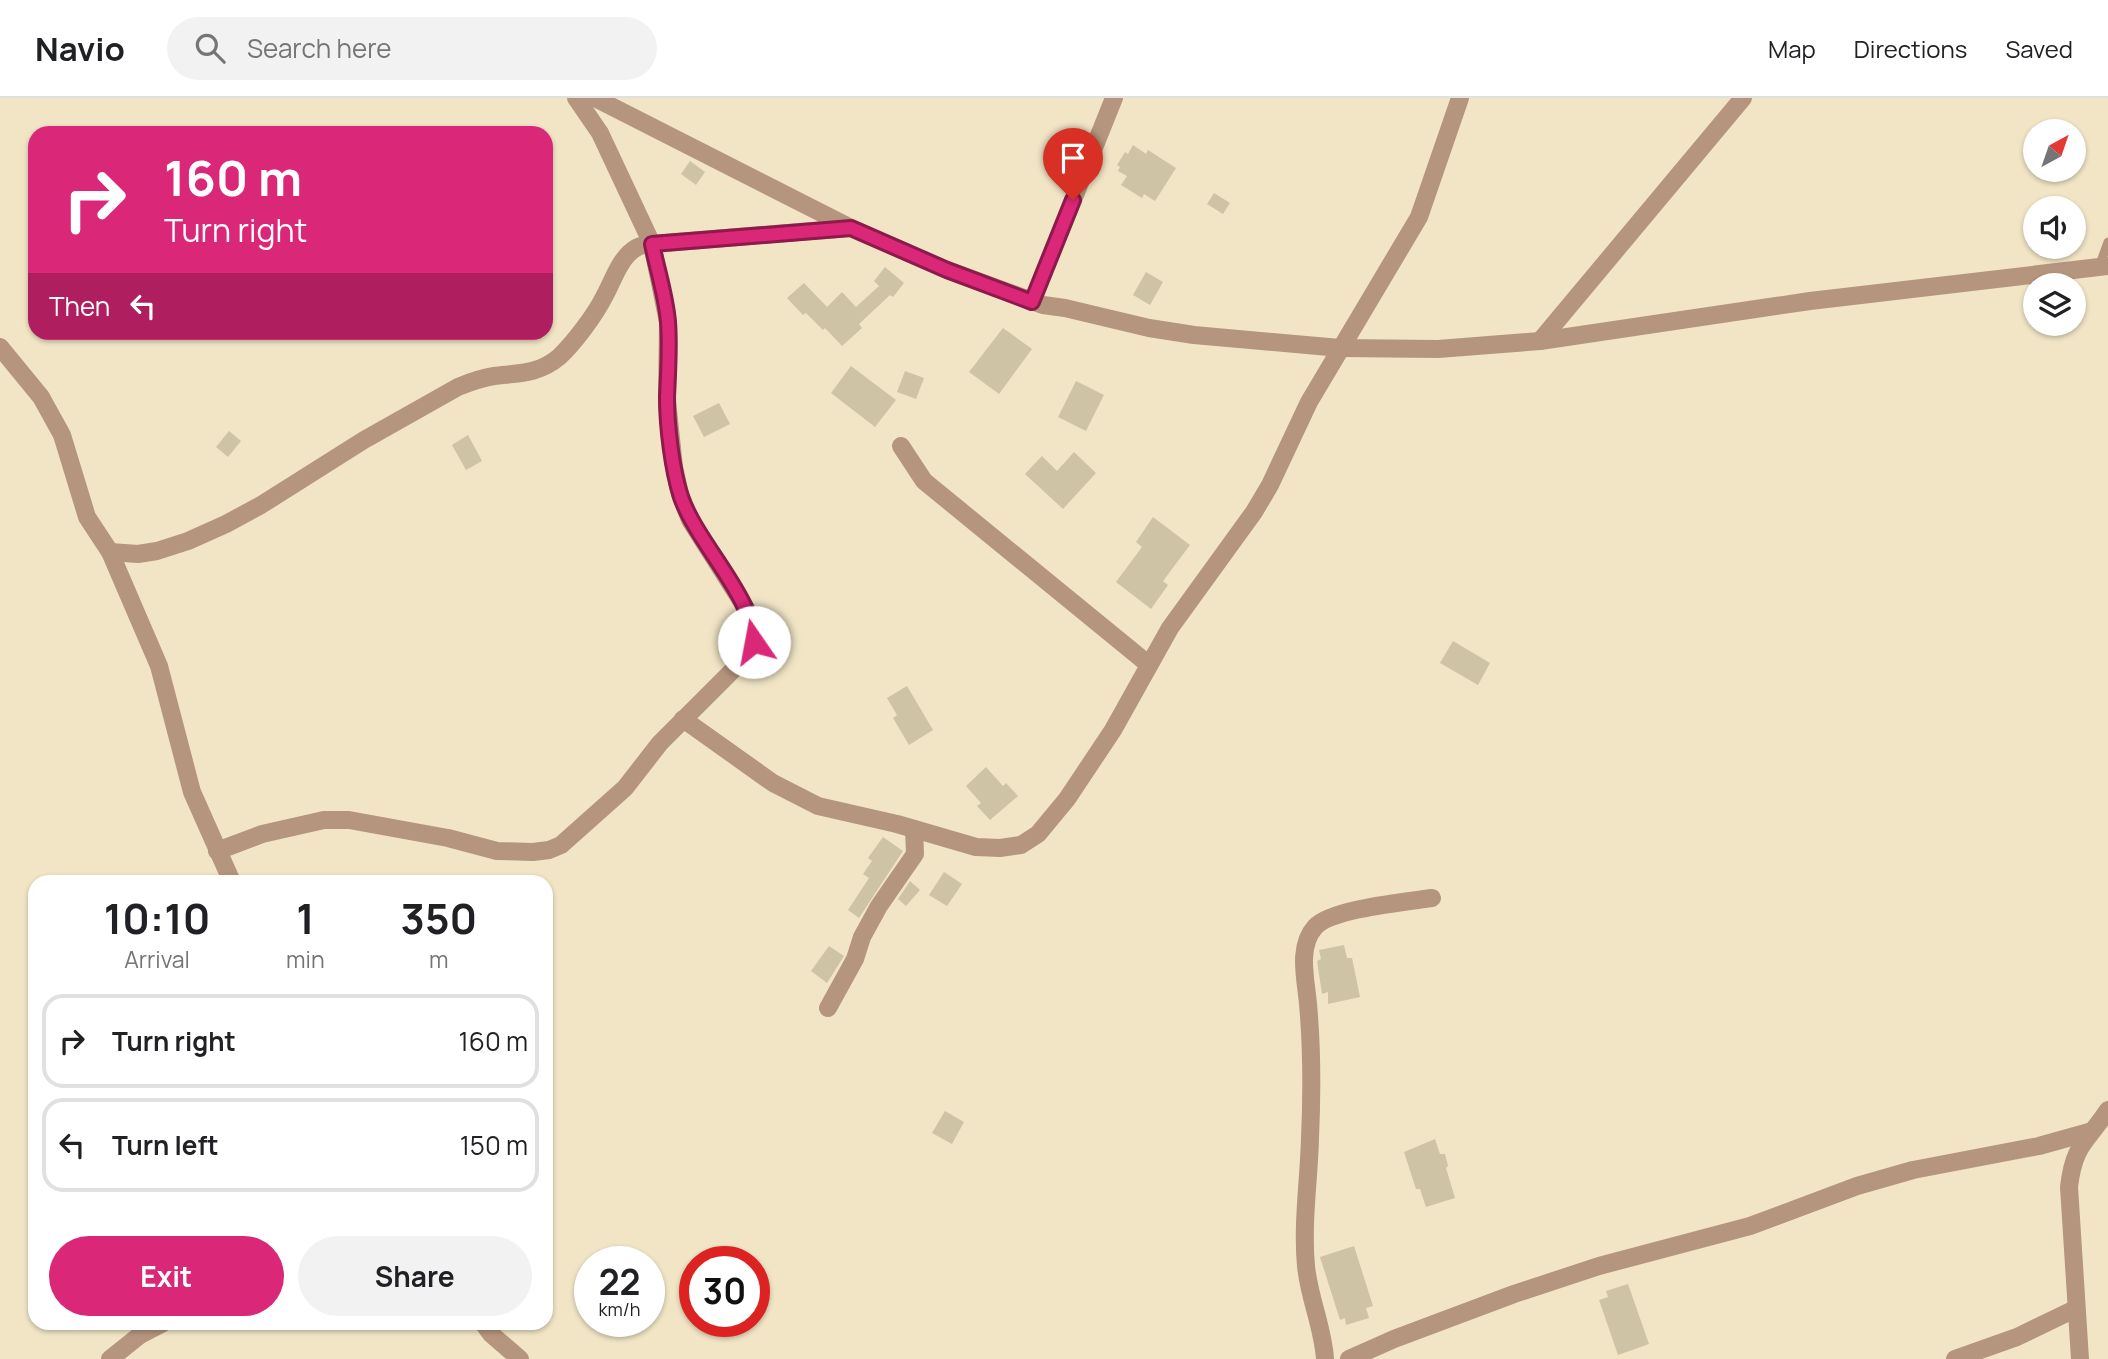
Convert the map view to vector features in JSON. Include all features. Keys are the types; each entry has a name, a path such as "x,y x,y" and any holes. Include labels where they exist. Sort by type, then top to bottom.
{"street":[{"path":"217,851 262,834 324,820 349,820 449,838 497,851 549,850 561,845 625,788 660,743 748,654 754,642 754,628 747,610 690,520 680,494 674,467 667,401 668,322 652,244 600,133 576,98"},
{"path":"595,98 851,228 947,270 1032,302 1149,328 1194,335 1340,348 1438,349 1540,341 1810,301 2104,267"},
{"path":"1032,302 1114,98"},
{"path":"683,719 773,783 802,800 835,811 914,829 976,847 1021,845 1038,834 1068,799 1113,730 1170,628 1254,512 1270,485 1309,402 1419,217 1460,98"},
{"path":"1540,341 1743,98"},
{"path":"110,552 138,554 188,541 261,505 364,440 458,387 485,378 530,373 548,366 561,355 596,310 624,260 636,247 851,228"},
{"path":"0,347 52,413 62,435 87,517 96,535 110,552 159,666 192,792 229,875"},
{"path":"901,446 924,481 1148,664"},
{"path":"828,1008 855,959 862,937 879,906 915,854 914,829"},
{"path":"1325,1359 1324,1337 1312,1304 1306,1264 1311,1137 1310,1019 1304,949 1308,935 1318,924 1336,915 1432,898"},
{"path":"2080,1359 2069,1187 2075,1158 2089,1132 2106,1117"},
{"path":"1349,1359 1394,1339 1514,1294 1599,1266 1750,1226 1857,1186 1913,1170 2039,1146 2089,1132"},
{"path":"1955,1359 2017,1337 2075,1309"},
{"path":"110,1359 150,1330"},
{"path":"489,1330 520,1359"}],"lane":[{"path":"2104,267 2108,242"}],"building":[{"path":"1133,145 1146,154 1148,150 1176,168 1155,201 1144,194 1142,198 1121,185 1127,176 1118,171 1120,167 1117,165"},
{"path":"690,161 705,172 696,185 681,174"},
{"path":"1214,193 1230,203 1223,214 1207,204"},
{"path":"885,267 904,283 893,297 890,295 859,324 862,328 842,346 825,328 823,330 806,313 803,315 787,298 804,283 827,307 842,292 856,307 879,286 874,281"},
{"path":"1146,272 1163,282 1150,305 1133,295"},
{"path":"1003,328 1032,349 999,394 969,372"},
{"path":"851,366 896,400 875,427 831,393"},
{"path":"905,371 924,378 916,399 897,392"},
{"path":"1076,381 1104,395 1086,431 1058,417"},
{"path":"719,403 730,424 704,437 693,416"},
{"path":"229,431 241,441 228,457 216,447"},
{"path":"468,435 482,461 466,470 452,445"},
{"path":"1074,452 1096,473 1063,509 1025,474 1042,456 1057,471"},
{"path":"1153,517 1190,545 1163,581 1168,585 1151,609 1116,582 1142,547 1136,542"},
{"path":"1453,641 1490,663 1478,685 1440,663"},
{"path":"907,686 933,730 909,745 893,718 897,715 887,698"},
{"path":"986,767 1003,786 1006,783 1018,796 990,820 977,806 981,803 966,786"},
{"path":"883,837 903,851 859,918 848,910 869,878 863,874 872,861 868,858"},
{"path":"944,872 962,884 947,906 929,895"},
{"path":"910,881 920,890 906,906 898,899"},
{"path":"1344,945 1347,958 1352,958 1360,997 1328,1004 1328,992 1322,994 1317,961 1321,959 1319,950"},
{"path":"829,946 844,956 827,983 811,971"},
{"path":"945,1111 964,1122 952,1144 932,1133"},
{"path":"1435,1139 1440,1154 1445,1154 1448,1166 1446,1168 1455,1198 1426,1207 1420,1189 1416,1189 1404,1152"},
{"path":"1354,1246 1373,1306 1366,1308 1369,1318 1346,1325 1345,1318 1340,1320 1320,1257"},
{"path":"1628,1284 1649,1344 1618,1355 1599,1300 1608,1297 1606,1291"}],"route":[{"path":"754,642 754,628 747,610 690,520 680,494 674,467 667,401 668,322 652,244 851,228 947,270 1032,302 1073,200"}]}
